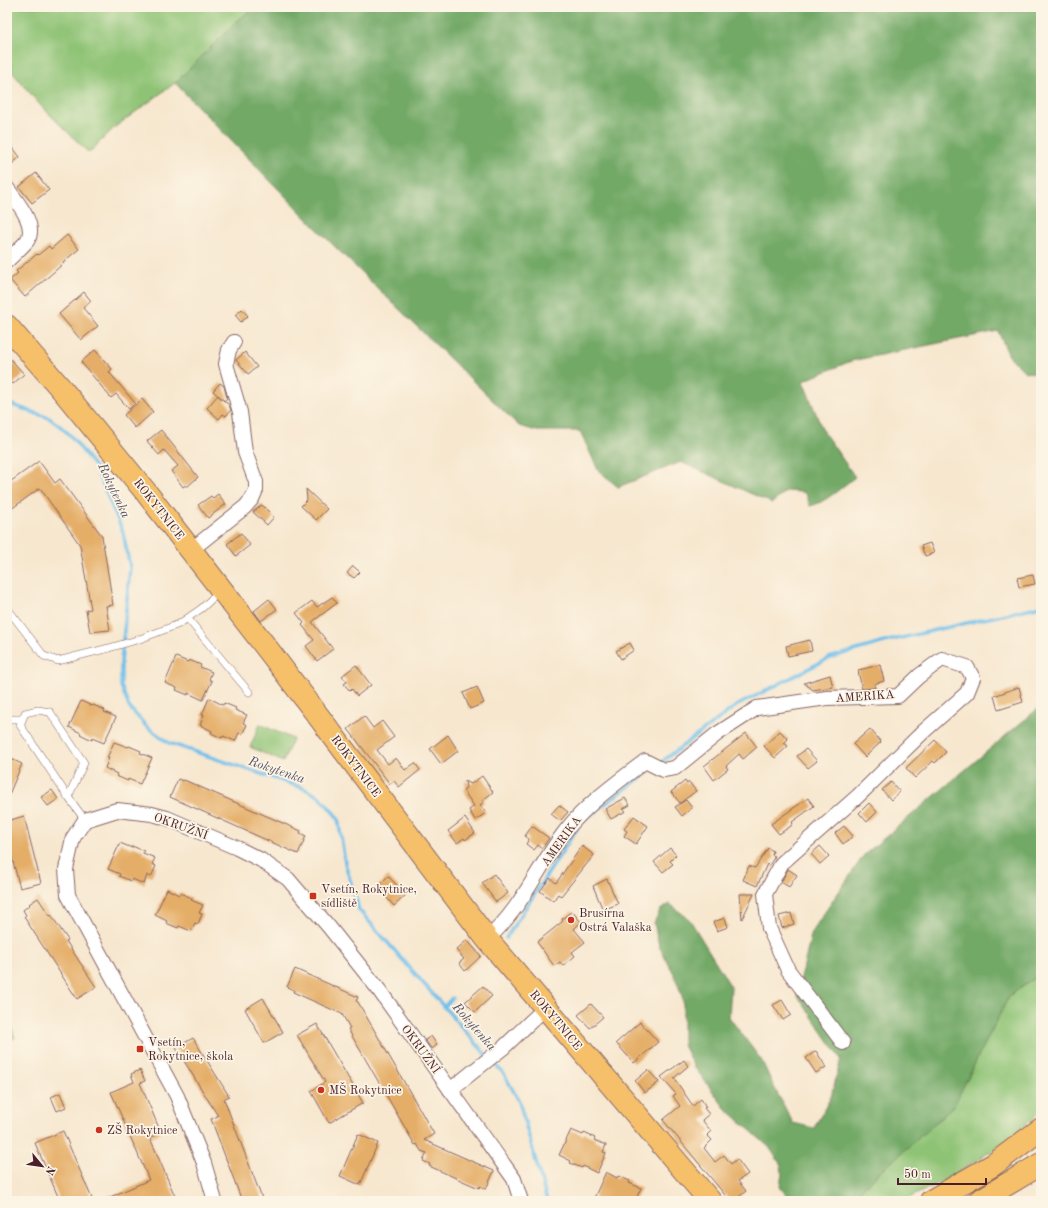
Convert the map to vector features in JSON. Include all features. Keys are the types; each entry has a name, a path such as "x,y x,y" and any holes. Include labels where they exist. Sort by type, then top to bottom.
{"main road":[{"name":"ROKYTNICE","path":"7,326 64,392 145,491 269,650 487,939 710,1201"},
{"path":"931,1201 993,1165 1041,1129"},
{"path":"990,1197 1041,1164"}],"street":[{"path":"7,188 20,205 26,216 30,230 26,241 7,261"},
{"path":"191,550 245,507 252,499 256,490 256,482 246,452 240,412 226,364 229,350 234,342"},
{"name":"AMERIKA","path":"487,939 503,924 566,830 579,816 645,761 663,770 675,768 717,734 758,708 827,698 898,696 942,659 967,667 973,678 967,693 923,732 858,796 782,862 765,894 769,928 788,970 843,1043"},
{"name":"OKRUŽNÍ","path":"85,820 117,810 152,814 167,818 261,860 288,879 329,927 379,990 514,1179 521,1201"},
{"path":"85,820 73,838 66,869 68,895 177,1096 204,1163 215,1201"},
{"path":"450,1090 504,1047 545,1008"}],"lane":[{"path":"7,608 44,656 58,661 136,640 179,624 202,608 221,590"},
{"path":"188,619 249,692"},
{"path":"68,797 84,763 50,712 38,710 25,713 21,719 20,726 68,797 85,820"},
{"path":"7,720 21,719"}],"green space":[{"path":"7,7 255,7 237,21 175,83 115,127 89,153 41,106 7,66"},
{"path":"255,7 1041,7 1041,374 1025,372 1009,356 998,331 851,361 803,381 823,431 855,477 822,502 810,506 807,496 803,492 786,491 772,503 681,462 618,487 598,470 580,431 537,431 519,426 322,234 175,83 237,21"},
{"path":"1041,706 1041,974 1009,996 953,1107 860,1190 859,1201 791,1201 780,1187 782,1173 781,1165 769,1147 725,1108 693,1065 683,1045 683,999 674,974 659,946 654,923 660,910 670,904 690,920 731,987 729,1017 762,1061 793,1123 814,1128 831,1097 841,1059 797,995 812,931 864,855"},
{"path":"260,724 293,739 283,762 250,747"},
{"path":"1041,974 1041,1111 999,1146 953,1176 903,1201 860,1201 860,1190 953,1107 1009,996"},
{"path":"7,1015 15,1038 7,1041"}],"building":[{"path":"7,140 20,157 7,168"},
{"path":"36,173 49,190 32,203 19,187"},
{"path":"67,235 79,249 25,297 10,280 18,273 16,271 49,246 51,249"},
{"path":"84,292 91,301 83,308 98,326 81,340 59,314"},
{"path":"242,309 248,316 241,322 235,315"},
{"path":"95,350 112,369 109,372 135,403 129,409 116,394 111,398 81,362"},
{"path":"245,352 257,367 248,374 236,360"},
{"path":"7,355 24,374 13,384 7,377"},
{"path":"220,383 224,386 227,398 224,401 213,391"},
{"path":"218,395 229,405 231,410 226,416 223,414 219,419 207,408"},
{"path":"142,399 153,412 135,428 124,415"},
{"path":"161,430 198,477 187,487 186,485 183,487 171,471 178,466 164,450 159,455 147,441"},
{"path":"39,461 55,483 60,479 102,536 113,605 106,606 110,630 90,632 86,610 91,609 80,545 40,488 7,512 7,484"},
{"path":"306,489 327,509 316,520 301,506 307,500"},
{"path":"218,494 226,504 208,518 198,505 211,496 213,498"},
{"path":"262,505 274,517 267,525 253,512"},
{"path":"241,533 250,545 236,556 227,544"},
{"path":"930,543 934,553 925,556 921,546"},
{"path":"353,566 360,572 354,578 347,573"},
{"path":"1033,575 1035,584 1019,587 1017,578"},
{"path":"332,597 337,603 312,622 333,649 317,661 306,646 314,640 302,625 304,623 296,613 312,601 317,607"},
{"path":"269,599 277,609 261,621 254,611"},
{"path":"810,640 812,651 788,656 786,646"},
{"path":"630,643 634,650 621,659 616,651"},
{"path":"176,657 201,665 200,667 212,672 209,679 212,681 203,700 188,693 188,695 176,690 177,688 165,683"},
{"path":"356,665 371,685 357,696 352,689 350,691 344,684 347,682 342,676"},
{"path":"880,665 884,681 874,684 875,688 862,689 858,670"},
{"path":"830,675 833,687 813,690 804,683"},
{"path":"477,687 484,703 470,709 463,693"},
{"path":"1019,687 1023,702 998,710 994,696"},
{"path":"209,698 223,705 224,703 236,708 235,710 247,715 243,723 247,725 242,734 239,733 235,741 223,736 222,738 211,733 212,731 200,725 204,715 202,715"},
{"path":"81,701 105,710 104,712 116,717 104,743 92,738 92,740 69,727"},
{"path":"364,716 373,728 382,721 394,737 377,750 388,764 396,758 405,770 415,763 420,770 399,787 394,781 390,784 348,729"},
{"path":"870,729 881,742 865,757 853,744"},
{"path":"780,731 788,739 784,743 788,746 775,758 764,746"},
{"path":"746,733 757,747 743,759 739,754 726,766 728,769 714,780 704,766"},
{"path":"448,735 458,751 441,764 430,749"},
{"path":"935,740 946,752 935,763 933,761 915,778 906,768"},
{"path":"114,742 141,751 140,753 152,758 140,784 116,776 117,774 105,768 109,758 107,758"},
{"path":"806,749 817,761 808,768 797,756"},
{"path":"7,757 22,764 7,799"},
{"path":"482,776 493,792 483,800 484,802 480,805 486,813 475,820 469,810 474,806 463,790 466,788 465,781 471,784"},
{"path":"178,779 184,780 301,831 300,833 306,836 298,854 170,797"},
{"path":"685,781 687,784 689,782 696,791 680,803 671,792"},
{"path":"891,782 900,792 891,800 882,790"},
{"path":"52,790 58,799 48,806 41,797"},
{"path":"625,798 630,805 623,809 626,811 611,819 605,809"},
{"path":"808,798 814,806 792,822 793,823 791,826 779,834 771,824"},
{"path":"686,800 692,808 682,816 675,807"},
{"path":"869,803 877,812 867,822 859,813"},
{"path":"559,805 568,812 560,821 551,814"},
{"path":"24,816 41,883 20,888 7,839 7,821"},
{"path":"634,816 648,826 636,844 624,836 627,831 624,829"},
{"path":"465,818 475,833 465,840 464,838 457,843 448,831"},
{"path":"532,826 549,838 542,848 538,845 534,850 526,844 529,839 525,836"},
{"path":"844,826 853,836 843,844 835,833"},
{"path":"120,843 144,851 143,853 155,858 152,864 156,866 151,877 147,875 144,884 119,876 120,874 108,869"},
{"path":"582,846 594,855 561,896 558,894 553,901 540,891 550,878 556,883"},
{"path":"820,846 829,856 820,864 811,854"},
{"path":"670,848 676,855 670,861 673,864 663,872 654,862"},
{"path":"768,848 773,851 772,855 775,856 769,866 767,864 757,886 743,880 749,866 755,868"},
{"path":"788,869 797,875 789,887 781,882"},
{"path":"494,874 508,893 496,902 482,883"},
{"path":"388,876 406,895 394,906 377,887"},
{"path":"607,879 618,904 603,910 593,886"},
{"path":"167,889 179,895 180,893 192,898 191,900 203,905 199,913 202,914 198,924 195,923 191,931 166,923 167,921 155,915"},
{"path":"740,894 754,894 742,919"},
{"path":"38,898 68,940 66,941 96,987 77,999 24,917 26,915 23,910"},
{"path":"572,911 581,922 574,929 585,942 572,952 575,956 563,966 560,962 554,966 537,942 563,921 562,919"},
{"path":"791,913 794,924 782,928 779,916"},
{"path":"725,918 728,927 717,931 713,922"},
{"path":"467,940 481,956 465,971 459,963 464,959 456,950"},
{"path":"295,969 358,997 356,1001 358,1002 434,1134 424,1140 494,1171 486,1189 480,1186 479,1188 429,1166 430,1164 423,1161 427,1153 421,1151 417,1144 415,1145 348,1029 350,1028 342,1014 293,992 294,990 287,987"},
{"path":"483,986 492,996 475,1012 465,1002"},
{"path":"263,998 283,1032 264,1043 245,1009"},
{"path":"782,1000 791,1015 783,1020 773,1005"},
{"path":"591,1004 603,1017 590,1028 578,1015"},
{"path":"640,1022 658,1042 634,1063 616,1043"},
{"path":"317,1024 363,1103 329,1123 311,1091 325,1082 297,1035"},
{"path":"431,1036 437,1045 432,1049 425,1040"},
{"path":"193,1038 229,1096 224,1099 263,1201 242,1201 211,1119 218,1116 176,1048"},
{"path":"816,1051 826,1067 816,1073 806,1058"},
{"path":"684,1060 688,1066 674,1078 693,1106 701,1099 706,1107 704,1108 709,1114 702,1120 711,1131 707,1135 712,1140 704,1148 715,1162 724,1155 731,1164 737,1159 748,1174 738,1181 746,1191 734,1201 730,1201 663,1120 680,1106 673,1096 676,1094 661,1077"},
{"path":"140,1070 145,1081 140,1083 161,1133 150,1138 177,1201 101,1201 149,1180 111,1092 134,1082 131,1074"},
{"path":"648,1070 659,1082 645,1093 635,1081"},
{"path":"60,1093 66,1107 57,1111 51,1097"},
{"path":"571,1130 583,1135 584,1133 595,1138 594,1140 606,1145 603,1152 606,1153 597,1173 583,1166 582,1168 570,1163 571,1161 559,1155"},
{"path":"63,1131 93,1201 60,1201 35,1143"},
{"path":"358,1134 378,1143 360,1185 340,1176"},
{"path":"606,1172 617,1178 618,1176 630,1181 629,1183 641,1188 635,1201 600,1201 594,1198"}],"waterway":[{"name":"Rokytenka","path":"7,403 49,418 71,436 95,467 123,532 130,567 121,662 121,686 129,707 147,727 169,743 303,788 320,797 338,818 345,863 359,910 488,1057"},
{"path":"664,760 736,706 829,658 888,641 1041,606"},
{"path":"506,938 582,821 647,773"},
{"path":"444,1007 452,998"},
{"name":"Rokytenka","path":"492,1061 504,1074 519,1101 547,1201"}],"place":[{"name":"Vsetín, Rokytnice, sídliště","path":"313,896"},
{"name":"Brusírna Ostrá Valaška","path":"571,920"},
{"name":"Vsetín, Rokytnice, škola","path":"140,1049"},
{"name":"MŠ Rokytnice","path":"321,1090"},
{"name":"ZŠ Rokytnice","path":"99,1130"}]}
